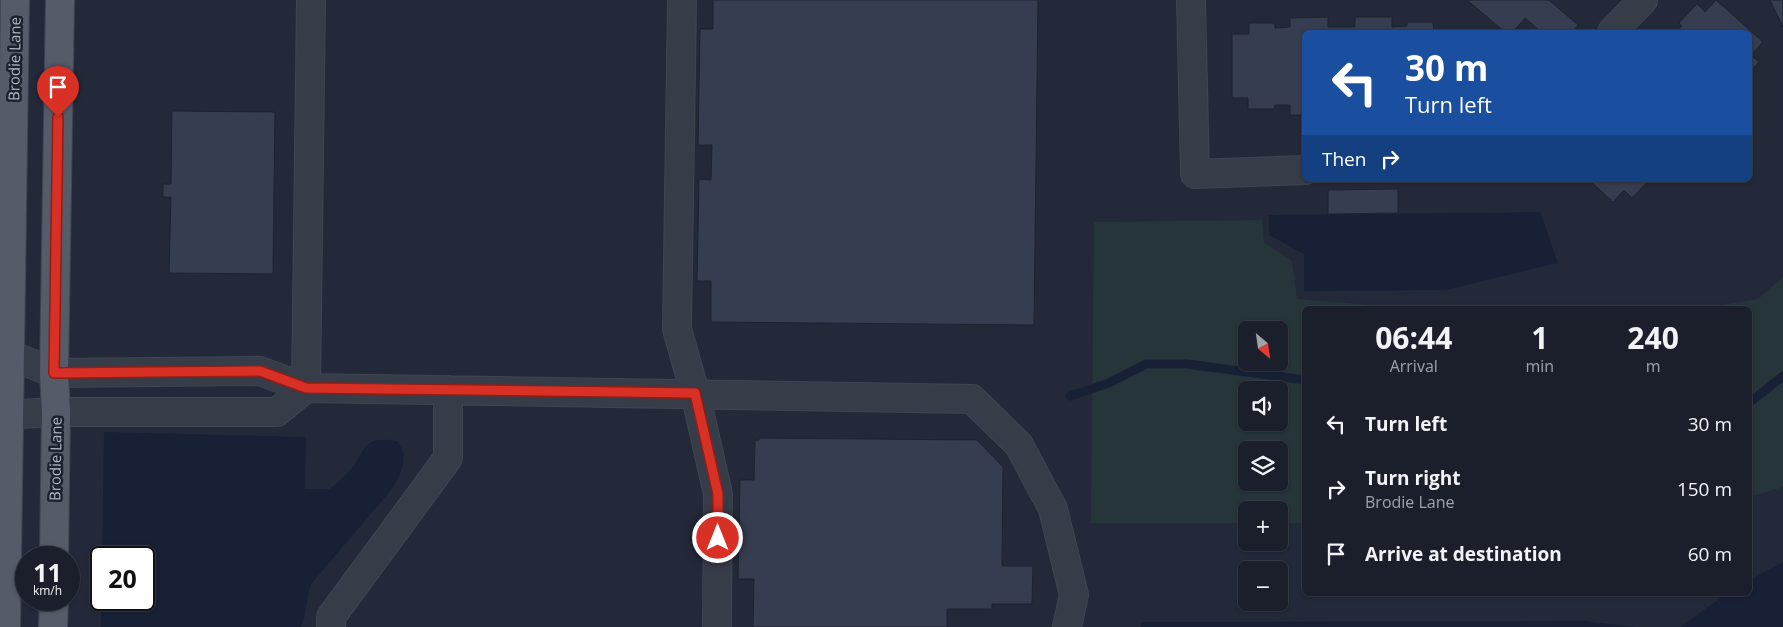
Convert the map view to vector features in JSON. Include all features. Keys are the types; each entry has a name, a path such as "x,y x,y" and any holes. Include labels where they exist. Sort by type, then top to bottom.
{"main road":[{"name":"Brodie Lane","path":"6,627 4,415 15,0"},
{"name":"Brodie Lane","path":"54,546 56,412 54,373 60,0"},
{"path":"53,627 54,611"}],"street":[{"path":"4,415 56,412 277,412 306,388 311,0"},
{"path":"682,0 677,329 695,393 718,494 717,627"},
{"path":"1191,0 1196,174 1302,170"},
{"path":"1614,30 1642,0"},
{"path":"5,355 54,373 260,371 306,388 972,398 1018,445 1053,509 1074,595 1066,627"},
{"path":"331,627 331,617 448,458 448,390"}],"shaded area":[{"path":"1262,220 1264,242 1292,261 1297,299 1384,306 1302,306 1302,523 1288,523 1288,501 1238,501 1238,523 1091,523 1094,222"},
{"path":"1783,277 1783,487 1752,496 1752,306 1717,306 1758,299"}],"water":[{"path":"1540,212 1558,263 1445,290 1304,291 1304,254 1269,235 1269,215"},
{"path":"104,432 306,437 305,489 330,489 348,473 363,450 371,442 377,440 397,441 401,447 404,459 403,465 392,489 312,583 301,627 101,627 101,611 155,611 155,546 102,546"},
{"path":"1783,562 1783,627 1680,627 1723,596 1752,596 1752,579"},
{"path":"1583,621 1636,627 1141,627 1141,622"}],"building":[{"path":"713,0 1038,0 1034,325 711,322 711,281 697,281 699,179 711,180 712,145 698,145 700,29 713,29"},
{"path":"1467,0 1549,0 1578,25 1574,30 1539,30 1525,18 1515,30 1503,30"},
{"path":"1716,0 1750,30 1678,30 1682,26 1679,23 1697,4 1705,12"},
{"path":"1770,0 1783,0 1783,27"},
{"path":"1328,17 1328,27 1355,27 1355,17 1392,17 1392,27 1407,26 1407,22 1433,22 1434,30 1302,30 1302,115 1290,115 1290,105 1275,105 1274,109 1248,109 1248,98 1232,98 1232,34 1249,34 1249,23 1275,23 1275,28 1290,27 1290,18"},
{"path":"1752,32 1763,42 1752,54"},
{"path":"1752,56 1759,62 1752,70"},
{"path":"172,111 275,112 273,274 169,273 171,197 163,197 163,184 171,184"},
{"path":"1591,182 1647,182 1632,198 1624,190 1613,202"},
{"path":"1398,189 1398,213 1328,214 1328,190"},
{"path":"759,438 977,440 1003,467 1002,566 1033,566 1032,604 992,604 992,609 947,609 947,627 753,627 754,579 738,579 740,480 754,480 755,440 759,440"}],"waterway":[{"path":"1070,396 1109,383 1146,364 1187,364 1302,380"},
{"path":"1752,400 1783,376"}],"route":[{"path":"58,117 54,373 260,371 306,388 695,393 718,494 718,538"}]}
